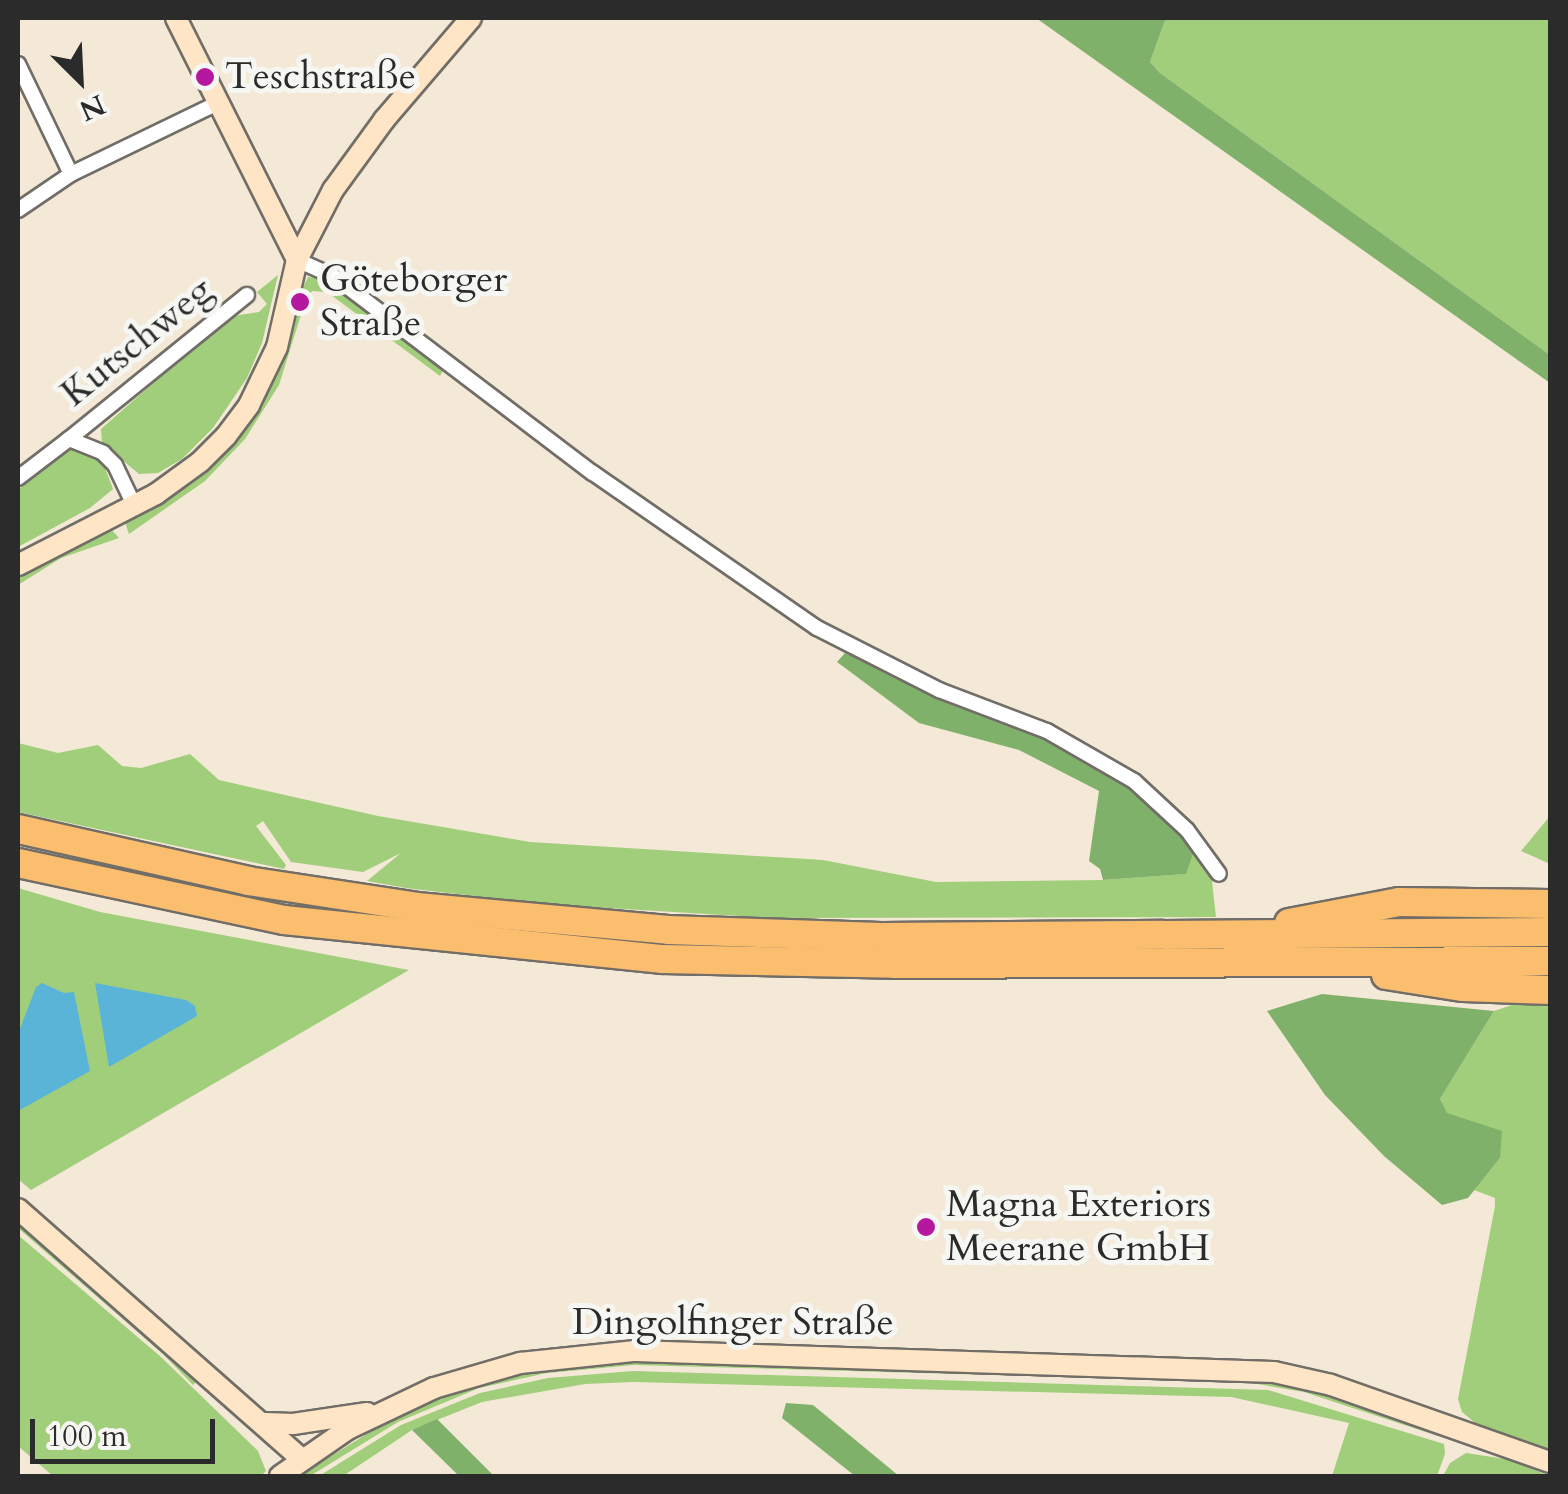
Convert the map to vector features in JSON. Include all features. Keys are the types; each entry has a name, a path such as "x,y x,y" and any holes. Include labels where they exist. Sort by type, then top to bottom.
{"highway":[{"path":"18,829 248,881 417,907 668,930 881,937 1550,932"},
{"path":"18,862 284,920 663,959 1550,962"},
{"path":"1237,935 1399,902 1550,904"},
{"path":"1316,963 1450,986 1550,990"}],"street":[{"path":"176,18 297,260 334,276 593,473 816,628 940,690 1047,732 1134,781 1187,830 1219,874"},
{"path":"18,565 134,505 200,462 249,405 277,348 297,260 353,160 471,18"},
{"path":"18,64 71,174"},
{"path":"18,210 71,174 218,103"},
{"name":"Kutschweg","path":"18,478 247,295"},
{"name":"Kutschweg","path":"69,440 103,453 114,465 134,505"},
{"path":"18,1209 266,1423 302,1459"},
{"name":"Dingolfinger Straße","path":"280,1476 379,1412 488,1371 604,1352 1231,1368 1331,1385 1550,1462"},
{"path":"266,1423 293,1424 379,1412"}],"green space":[{"path":"1036,18 1166,18 1150,62 1160,73 1550,355 1550,383"},
{"path":"1166,18 1550,18 1550,355 1160,73 1150,62"},
{"path":"278,275 262,343 247,378 213,428 182,459 158,473 139,474 102,443 101,429 209,334 233,316 259,312 267,304 257,292"},
{"path":"308,277 329,280 445,367 440,376 327,292 312,291 279,385 245,439 205,481 129,534 125,522 175,494 222,451"},
{"path":"71,448 86,449 102,460 113,489 90,508 18,547 18,490 55,455"},
{"path":"110,528 119,538 61,558 18,585 18,573"},
{"path":"845,653 1093,758 1154,802 1195,848 1186,874 1103,880 1100,869 1089,861 1099,791 1019,750 919,723 837,662"},
{"path":"18,743 58,753 98,745 122,766 141,768 190,754 219,780 378,816 530,842 823,860 936,882 1103,880 1185,874 1195,848 1211,872 1216,917 774,918 542,904 406,888 367,881 401,853 363,872 291,862 263,821 256,826 286,865 284,869 18,812"},
{"path":"1550,816 1550,864 1521,851"},
{"path":"18,888 100,912 409,970 31,1190 18,1179"},
{"path":"1322,994 1494,1011 1440,1099 1447,1113 1502,1131 1500,1158 1468,1198 1442,1205 1384,1156 1325,1095 1267,1011"},
{"path":"1521,1002 1550,1003 1550,1453 1480,1427 1462,1412 1458,1399 1495,1206 1495,1198 1474,1190 1500,1158 1446,1113 1440,1099 1494,1011"},
{"path":"18,1220 198,1380 193,1385 163,1354 18,1228"},
{"path":"18,1235 161,1357 258,1451 266,1471 261,1476 53,1476 18,1446"},
{"path":"635,1359 1292,1382 1450,1433 1444,1438 1304,1392 1246,1382 634,1365 547,1373 479,1388 398,1422 310,1476 299,1476 412,1406 511,1373"},
{"path":"633,1371 1268,1390 1444,1444 1445,1454 1437,1476 1332,1476 1349,1423 1231,1397 633,1382 585,1384 482,1402 412,1430 343,1476 319,1476 401,1425 480,1393 548,1378"},
{"path":"786,1403 813,1405 899,1476 855,1476 782,1418"},
{"path":"437,1419 494,1476 459,1476 412,1430"},
{"path":"1466,1453 1512,1460 1549,1476 1443,1476 1450,1463"}],"water":[{"path":"42,983 64,993 74,992 90,1071 18,1111 18,1034 36,987"},
{"path":"95,983 186,1000 195,1006 197,1016 109,1067"}],"place":[{"name":"Teschstraße","path":"205,77"},
{"name":"Göteborger Straße","path":"300,302"},
{"name":"Magna Exteriors Meerane GmbH","path":"926,1227"}]}
